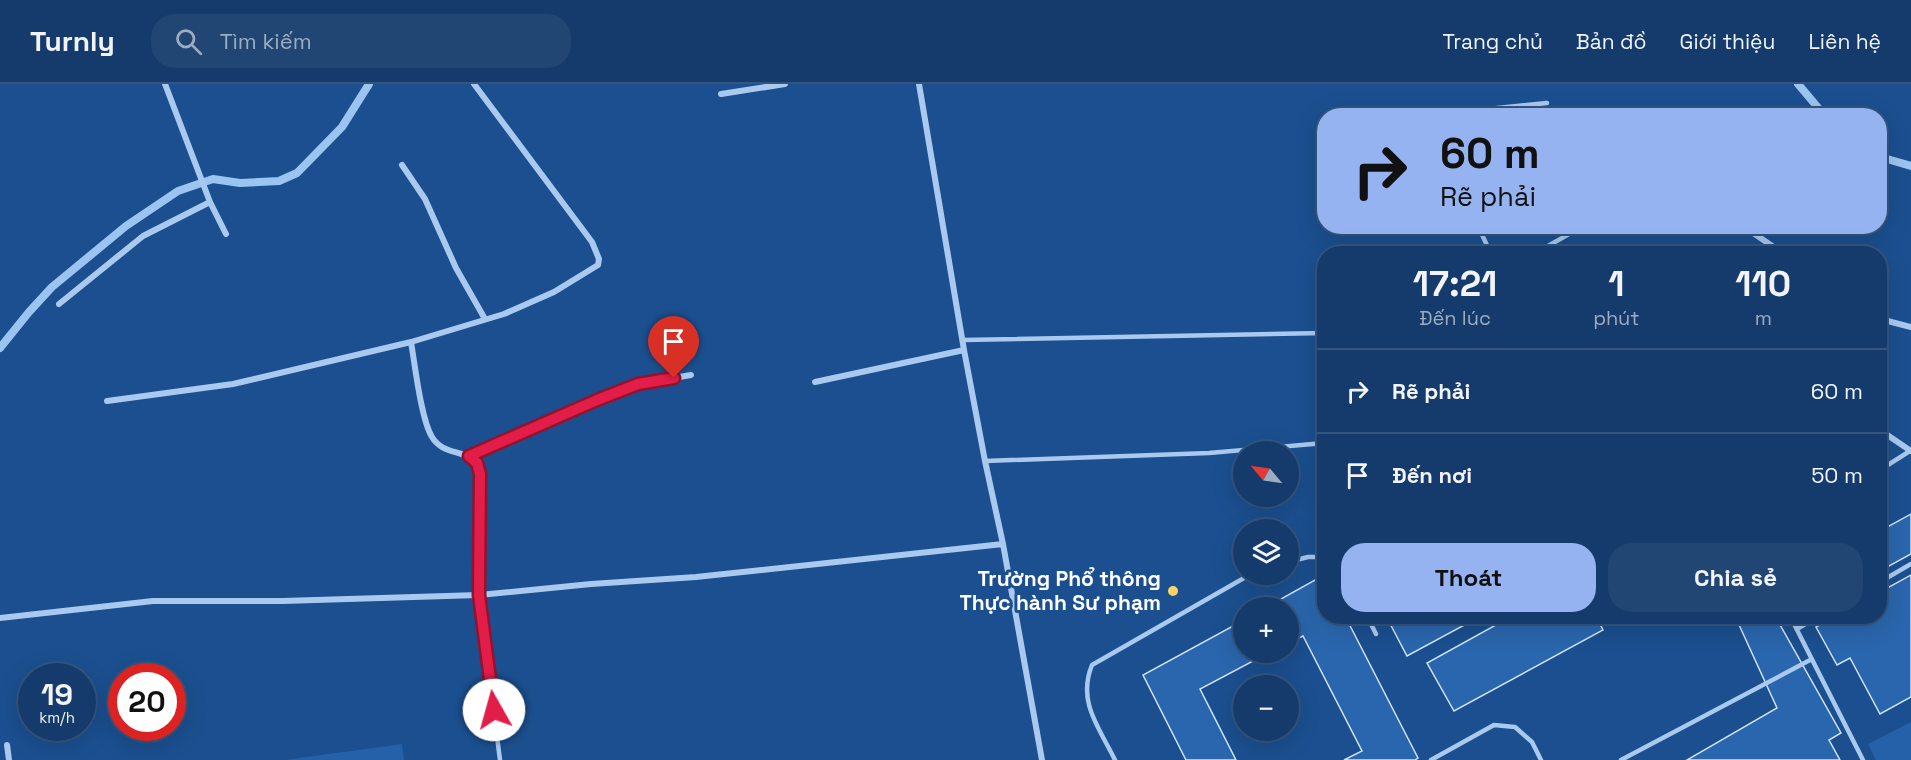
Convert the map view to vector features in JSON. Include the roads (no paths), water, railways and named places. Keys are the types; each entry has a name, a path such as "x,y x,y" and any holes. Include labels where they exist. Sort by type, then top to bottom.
{"street":[{"path":"165,84 210,202 226,234"},
{"path":"107,401 233,384 411,342 504,314 554,292 598,265 599,259 592,242 474,84"},
{"path":"721,94 785,84"},
{"path":"919,84 964,350 1003,544 1042,760"},
{"path":"402,165 424,199 456,268 485,319"},
{"path":"59,304 143,236 210,202"},
{"path":"1755,234 1772,246"},
{"path":"1887,321 1911,327"},
{"path":"411,342 424,413 432,437 455,454 469,456 638,384 691,375"},
{"path":"815,382 964,350"},
{"path":"1887,435 1911,451"},
{"path":"469,456 477,463 480,474 479,595"},
{"path":"0,618 153,601 284,601 479,595 591,584 696,578 1003,544"},
{"path":"7,745 9,760"}],"lane":[{"path":"1500,108 1547,104 1501,108"},
{"path":"1548,246 1569,234"},
{"path":"964,340 1317,333"},
{"path":"985,461 1209,453 1317,444"},
{"path":"1887,466 1911,451"},
{"path":"1299,559 1317,557"},
{"path":"1887,578 1911,564"},
{"path":"1115,760 1087,703 1087,679 1092,665 1233,584"},
{"path":"479,595 500,760"},
{"path":"1371,624 1376,634"},
{"path":"1794,624 1863,760"},
{"path":"1797,629 1805,624"},
{"path":"1621,760 1812,659"},
{"path":"1431,760 1494,725 1515,727 1532,742 1541,760"}],"waterway":[{"path":"0,348 52,287 126,226 178,191 213,179 240,183 279,181 297,173 342,127 369,84"},
{"path":"1798,84 1818,108"},
{"path":"1887,159 1911,166"}],"place":[{"name":"Trường Phổ thông Thực hành Sư phạm","path":"1173,591"}]}
